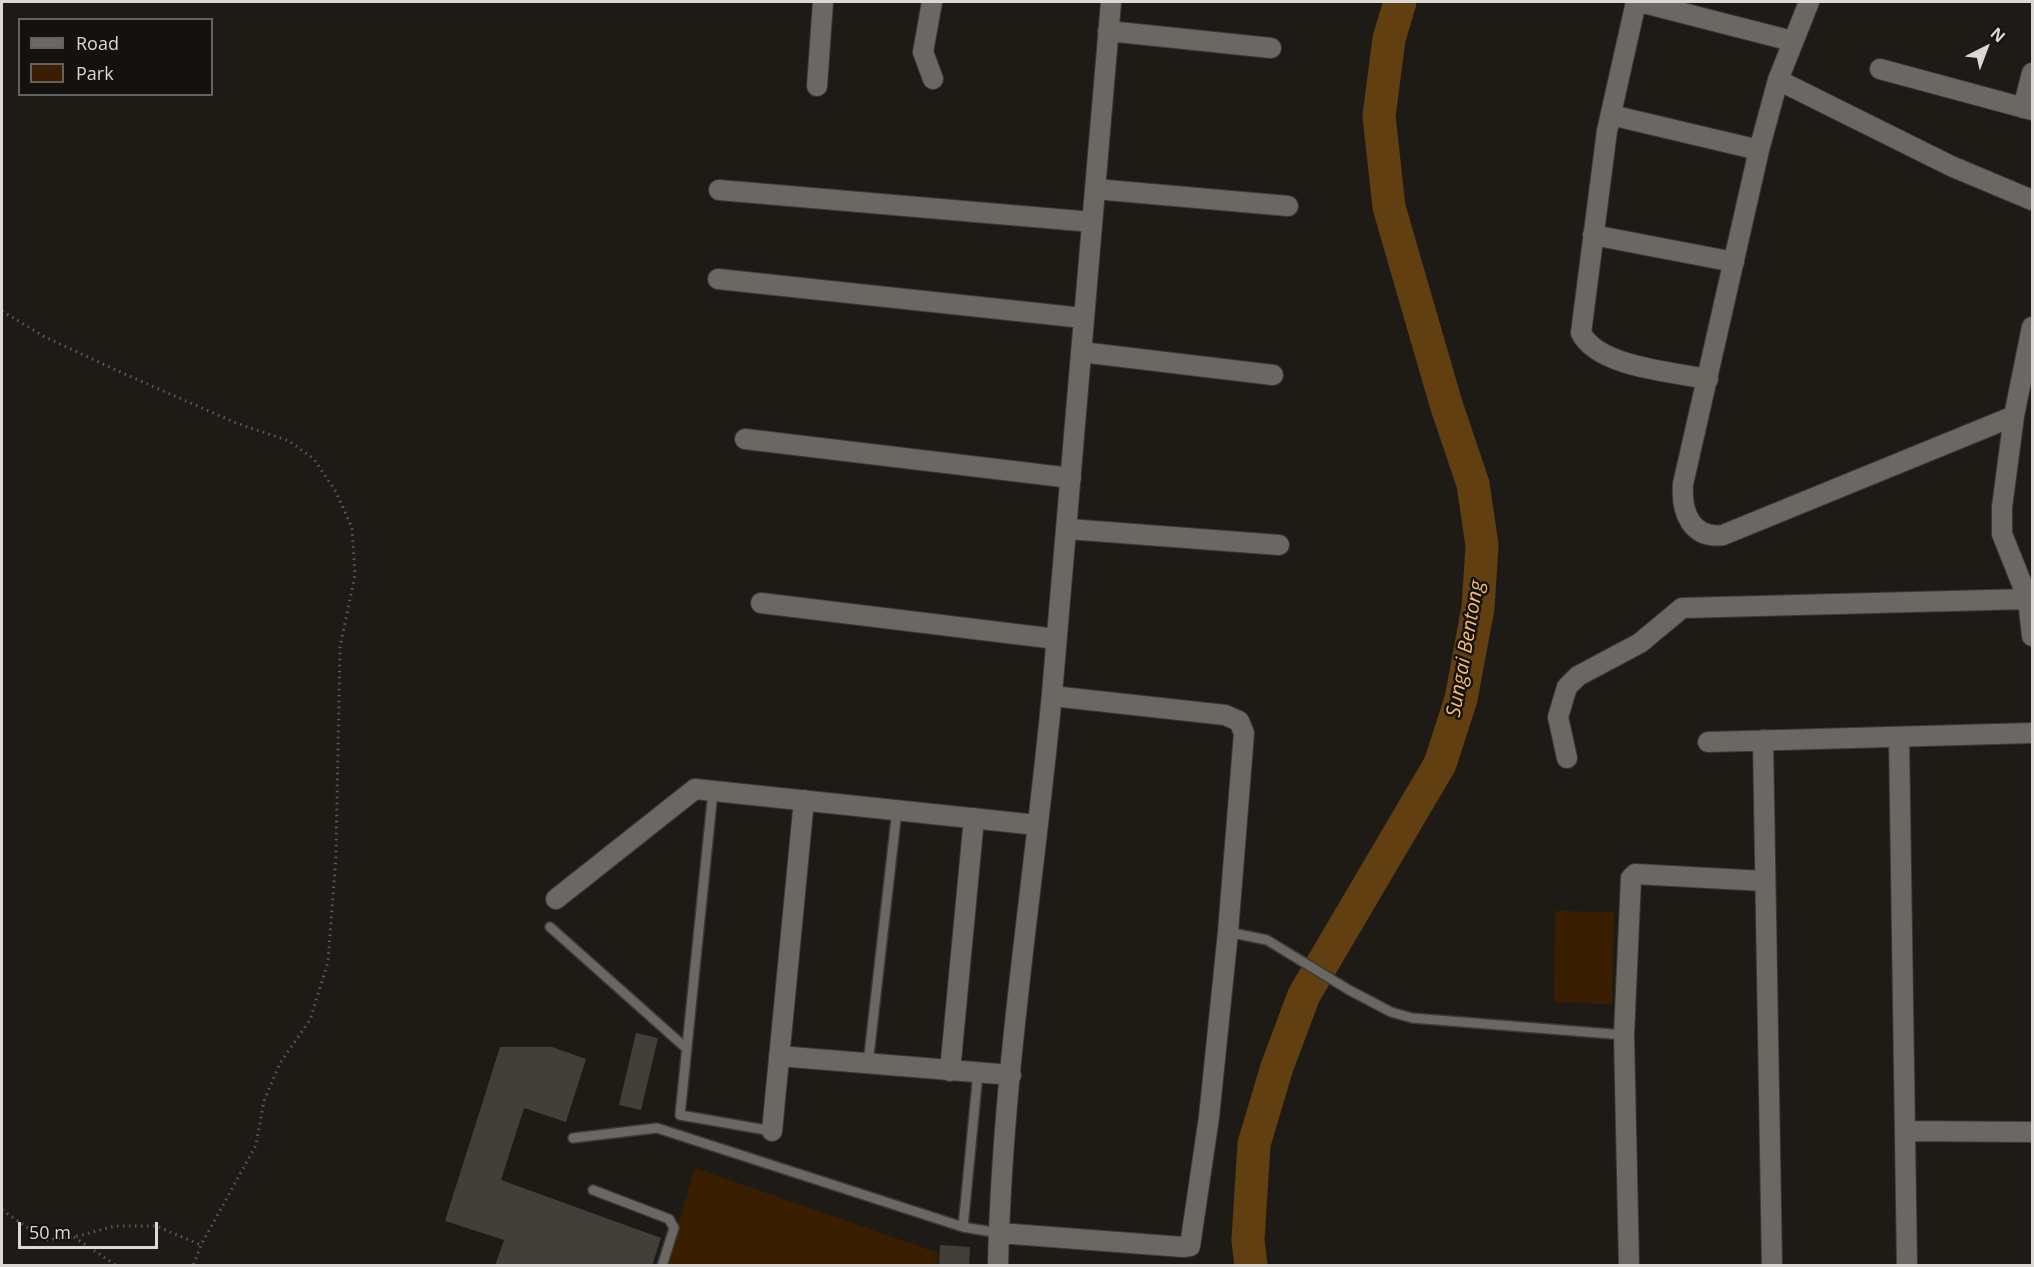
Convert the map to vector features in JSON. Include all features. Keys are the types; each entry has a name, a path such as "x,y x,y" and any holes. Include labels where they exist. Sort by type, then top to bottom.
{"street":[{"path":"817,86 823,2"},
{"path":"932,2 923,52 933,79"},
{"path":"998,1266 1011,1076 1068,529 1083,318 1111,2"},
{"path":"1708,379 1611,358 1591,347 1581,333 1611,115 1638,2 1792,41"},
{"path":"1809,2 1778,80 1759,150 1682,499 1685,515 1696,531 1713,536 1733,531 2014,416"},
{"path":"1108,31 1270,48"},
{"path":"1880,69 2028,109 2032,73"},
{"path":"1778,80 1951,166 2032,200"},
{"path":"1611,115 1759,150"},
{"path":"1095,189 1288,206"},
{"path":"719,190 1092,222"},
{"path":"1593,236 1734,262"},
{"path":"717,279 1083,318"},
{"path":"2032,327 2029,363 2014,416 2002,507 2002,534 2028,599 2032,636"},
{"path":"1081,352 1273,375"},
{"path":"745,439 1071,478"},
{"path":"1068,529 1279,545"},
{"path":"1567,758 1558,717 1567,687 1578,676 1640,644 1682,608 2028,599"},
{"path":"761,603 1056,639"},
{"path":"999,1233 1190,1246 1209,1117 1228,932 1244,733 1239,721 1225,715 1052,696"},
{"path":"1708,742 2032,734"},
{"path":"1899,737 1908,1266"},
{"path":"1763,740 1772,1266"},
{"path":"556,899 695,789 1036,825"},
{"path":"772,1131 804,800"},
{"path":"950,1071 974,818"},
{"path":"1629,1266 1624,1035 1629,884 1635,874 1764,881"},
{"path":"779,1056 1011,1076"},
{"path":"1906,1131 2032,1132"}],"lane":[{"path":"713,791 680,1115 772,1131"},
{"path":"868,1064 897,810"},
{"path":"550,927 687,1049"},
{"path":"1228,932 1267,940 1349,990 1391,1012 1412,1018 1624,1035"},
{"path":"963,1227 978,1073"},
{"path":"573,1138 657,1128 963,1227 999,1233"},
{"path":"592,1190 669,1219 674,1228 662,1266"}],"path":[{"path":"2,311 45,337 118,371 236,423 289,441 314,459 336,492 352,528 355,574 340,647 336,856 328,962 310,1020 280,1063 264,1101 256,1145 201,1245 193,1266"},
{"path":"2,1210 45,1240 74,1238 115,1226 156,1226 201,1245"},
{"path":"74,1238 117,1266"}],"green space":[{"path":"1555,911 1614,912 1612,1004 1554,1002"},
{"path":"695,1168 938,1253 937,1266 666,1266"}],"building":[{"path":"636,1033 658,1038 641,1110 619,1105"},
{"path":"500,1047 552,1047 586,1059 566,1122 524,1108 501,1180 661,1238 652,1266 495,1266 504,1240 445,1221"},
{"path":"940,1245 970,1247 969,1266 939,1266"}],"waterway":[{"name":"Sungai Bentong","path":"1251,1266 1248,1240 1254,1144 1277,1067 1304,995 1440,764 1461,699 1478,608 1482,545 1473,484 1446,404 1389,207 1379,116 1389,39 1400,2"}]}
